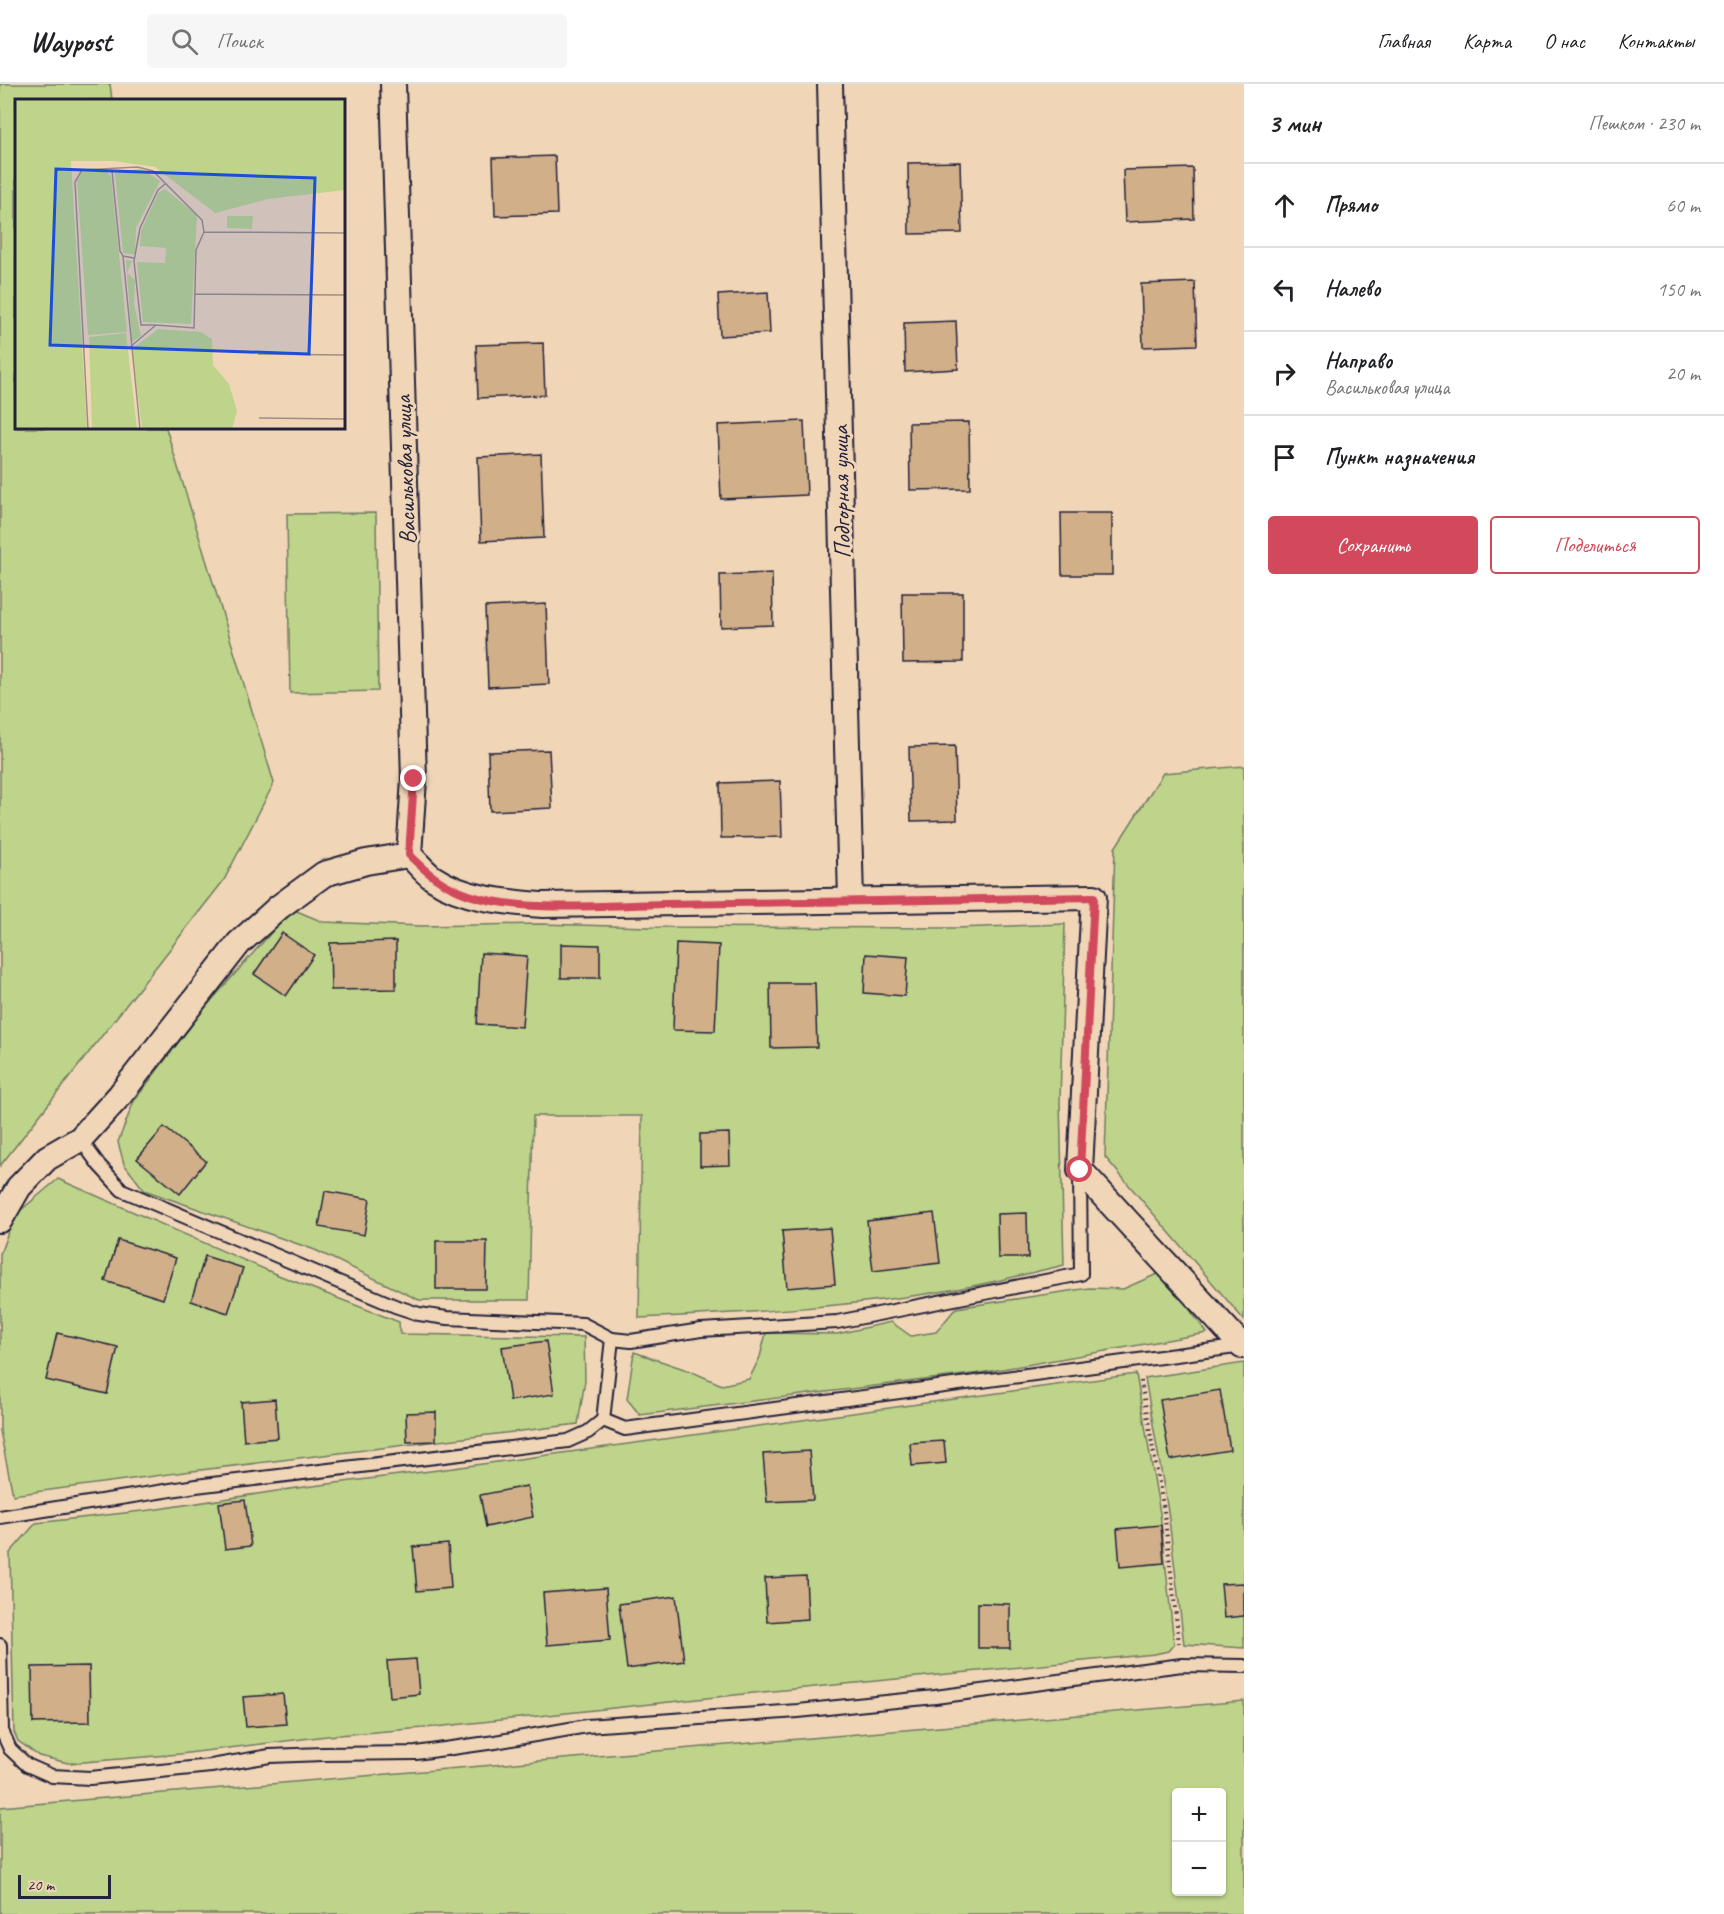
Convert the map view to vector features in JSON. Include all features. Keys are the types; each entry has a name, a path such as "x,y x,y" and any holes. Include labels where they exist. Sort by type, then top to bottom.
{"street":[{"name":"Васильковая улица","path":"393,84 414,779 409,855"},
{"name":"Подгорная улица","path":"830,84 851,900"},
{"path":"0,1220 19,1186 47,1158 80,1139 120,1095 239,943 279,907 324,874 366,862 409,855 433,878 469,895 505,902 565,905 1094,897 1080,1170 1243,1346"}],"lane":[{"path":"80,1139 99,1166 122,1190 395,1306 419,1314 447,1318 583,1324 612,1339 631,1341 701,1330 837,1322 1082,1274 1080,1170"},
{"path":"0,1517 196,1486 568,1441 588,1432 603,1420 612,1339"},
{"path":"603,1420 625,1429 1243,1346"},
{"path":"0,1646 2,1731 10,1749 27,1765 52,1776 90,1778 211,1766 270,1756 416,1753 587,1726 798,1711 934,1698 1182,1665 1244,1666"}],"path":[{"path":"1138,1360 1164,1511 1182,1665"}],"green space":[{"path":"0,84 110,84 112,99 15,99 15,429 166,429 274,783 224,880 0,1166"},
{"path":"376,513 378,691 290,693 287,514"},
{"path":"1244,766 1244,1320 1105,1157 1115,848 1163,773"},
{"path":"292,909 323,922 421,926 539,924 650,927 957,928 1065,924 1060,1101 1064,1265 970,1287 838,1305 639,1318 642,1116 533,1116 529,1300 419,1300 315,1250 144,1190 124,1164 118,1142 134,1101 203,1010"},
{"path":"58,1179 278,1275 399,1322 400,1334 584,1337 585,1380 578,1424 13,1495 0,1431 0,1254 14,1216"},
{"path":"1162,1272 1207,1333 980,1373 640,1415 627,1399 634,1352 690,1371 722,1385 749,1379 760,1357 766,1333 837,1334 891,1322 911,1336 936,1332 956,1308 1089,1288 1123,1289"},
{"path":"1244,1363 1244,1648 1184,1644 1168,1511 1145,1378"},
{"path":"1136,1374 1160,1513 1174,1644 1168,1651 435,1727 327,1736 180,1754 84,1762 68,1763 39,1756 18,1741 14,1732 10,1553 36,1523 151,1510 297,1488"},
{"path":"1244,1701 1244,1914 0,1914 0,1807"}],"building":[{"path":"555,156 557,214 495,216 493,158"},
{"path":"960,162 962,233 909,234 908,163"},
{"path":"1193,168 1194,219 1125,222 1123,170"},
{"path":"1195,282 1197,345 1143,347 1141,284"},
{"path":"768,292 770,333 720,336 718,295"},
{"path":"956,321 958,369 905,372 904,323"},
{"path":"543,343 545,395 478,398 476,345"},
{"path":"804,421 807,495 721,499 718,425"},
{"path":"969,422 970,489 910,490 909,423"},
{"path":"541,454 544,538 481,541 478,457"},
{"path":"1061,513 1112,513 1112,575 1062,575"},
{"path":"772,573 773,625 721,627 720,575"},
{"path":"902,593 963,593 963,662 903,663"},
{"path":"546,604 549,684 488,687 485,607"},
{"path":"955,746 957,820 911,821 909,747"},
{"path":"549,750 552,808 490,811 488,752"},
{"path":"780,781 782,837 721,838 720,783"},
{"path":"282,933 314,955 286,996 254,974"},
{"path":"396,941 396,989 331,990 330,943"},
{"path":"676,943 719,945 715,1031 673,1030"},
{"path":"561,944 600,945 600,978 561,978"},
{"path":"481,953 527,956 522,1027 477,1024"},
{"path":"866,954 908,957 905,996 864,993"},
{"path":"770,983 815,983 817,1047 771,1048"},
{"path":"164,1127 206,1161 180,1194 137,1159"},
{"path":"729,1133 730,1165 700,1166 700,1134"},
{"path":"325,1191 370,1199 364,1235 319,1227"},
{"path":"934,1213 940,1263 873,1271 867,1221"},
{"path":"1027,1213 1028,1258 998,1258 997,1214"},
{"path":"830,1228 835,1284 787,1288 782,1231"},
{"path":"118,1240 176,1258 163,1299 105,1281"},
{"path":"436,1241 487,1241 486,1289 436,1289"},
{"path":"205,1256 243,1268 228,1313 191,1301"},
{"path":"57,1333 118,1347 107,1394 46,1380"},
{"path":"546,1341 554,1394 510,1401 502,1347"},
{"path":"1220,1390 1230,1450 1170,1460 1160,1400"},
{"path":"275,1399 278,1438 244,1441 241,1402"},
{"path":"436,1412 436,1441 407,1442 406,1413"},
{"path":"944,1441 946,1463 912,1466 910,1443"},
{"path":"809,1451 813,1500 767,1502 763,1454"},
{"path":"527,1486 533,1517 486,1527 480,1495"},
{"path":"245,1500 251,1546 225,1549 219,1503"},
{"path":"1161,1525 1164,1563 1120,1567 1117,1529"},
{"path":"448,1544 451,1588 417,1591 413,1547"},
{"path":"806,1576 808,1619 767,1622 765,1578"},
{"path":"1244,1583 1244,1616 1224,1618 1221,1584"},
{"path":"606,1588 610,1640 547,1645 543,1593"},
{"path":"676,1596 684,1661 627,1669 619,1604"},
{"path":"978,1603 1010,1604 1010,1648 978,1648"},
{"path":"416,1659 419,1694 390,1697 387,1661"},
{"path":"89,1666 90,1722 33,1723 32,1667"},
{"path":"283,1694 286,1724 246,1727 243,1697"}],"route":[{"path":"414,779 409,855 433,878 469,895 505,902 542,905 1094,897 1080,1170"}]}
